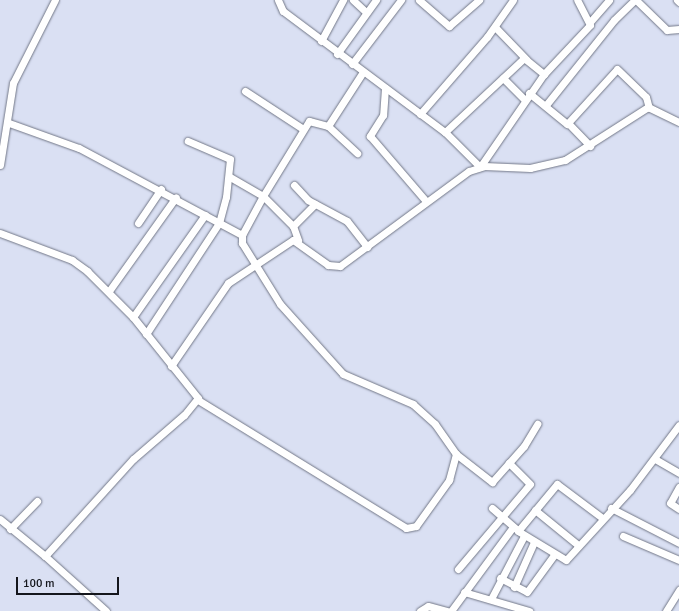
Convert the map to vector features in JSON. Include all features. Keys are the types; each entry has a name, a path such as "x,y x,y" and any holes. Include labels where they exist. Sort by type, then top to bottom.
{"street":[{"path":"0,165 9,123 13,83 55,0"},
{"path":"278,0 283,11 337,54 445,132 480,167"},
{"path":"321,41 344,0"},
{"path":"353,0 366,12"},
{"path":"337,54 376,0"},
{"path":"352,64 400,0"},
{"path":"419,0 449,26 479,0"},
{"path":"420,114 495,27 513,0"},
{"path":"577,0 590,22"},
{"path":"480,167 529,93 609,0"},
{"path":"546,105 634,0 667,30 679,29"},
{"path":"495,27 544,74"},
{"path":"445,132 526,58"},
{"path":"568,123 616,69 646,97 649,108 679,122"},
{"path":"328,126 363,72"},
{"path":"503,78 525,100"},
{"path":"385,88 383,115 370,136 426,201"},
{"path":"244,91 303,129"},
{"path":"529,93 568,123 590,146"},
{"path":"230,177 263,196 293,226 298,240 328,265 337,267 367,247 460,176 480,167 530,168 552,164 590,146 649,108"},
{"path":"357,153 328,126 310,120 303,129 263,196 242,235 243,246 254,265 280,304 343,374 420,409 456,454 491,482 509,463 537,424"},
{"path":"9,123 79,148 162,189 242,235"},
{"path":"146,334 219,223 230,177 230,159 188,141"},
{"path":"294,185 315,204 347,222 367,247"},
{"path":"138,223 162,189"},
{"path":"109,291 176,197"},
{"path":"293,226 315,204"},
{"path":"133,318 205,215"},
{"path":"0,233 72,260 109,291 133,318 198,400 312,468 405,527 412,528 449,480 456,454"},
{"path":"171,366 228,283 254,265 298,240"},
{"path":"44,556 133,459 198,400"},
{"path":"492,508 524,536 554,555 565,560 601,517 655,459 679,425"},
{"path":"655,459 679,473"},
{"path":"458,569 503,518 530,484 509,463"},
{"path":"451,611 464,592 516,529 535,510 555,485 561,482 601,517"},
{"path":"679,486 670,503 679,509"},
{"path":"10,529 37,501"},
{"path":"611,508 679,543"},
{"path":"535,510 578,545"},
{"path":"0,519 106,611"},
{"path":"491,599 500,578 524,536"},
{"path":"624,536 679,560"},
{"path":"514,587 534,542"},
{"path":"500,578 514,587 528,592 554,555"},
{"path":"666,611 679,590"},
{"path":"464,592 529,611"},
{"path":"420,611 428,606 446,611"}]}
